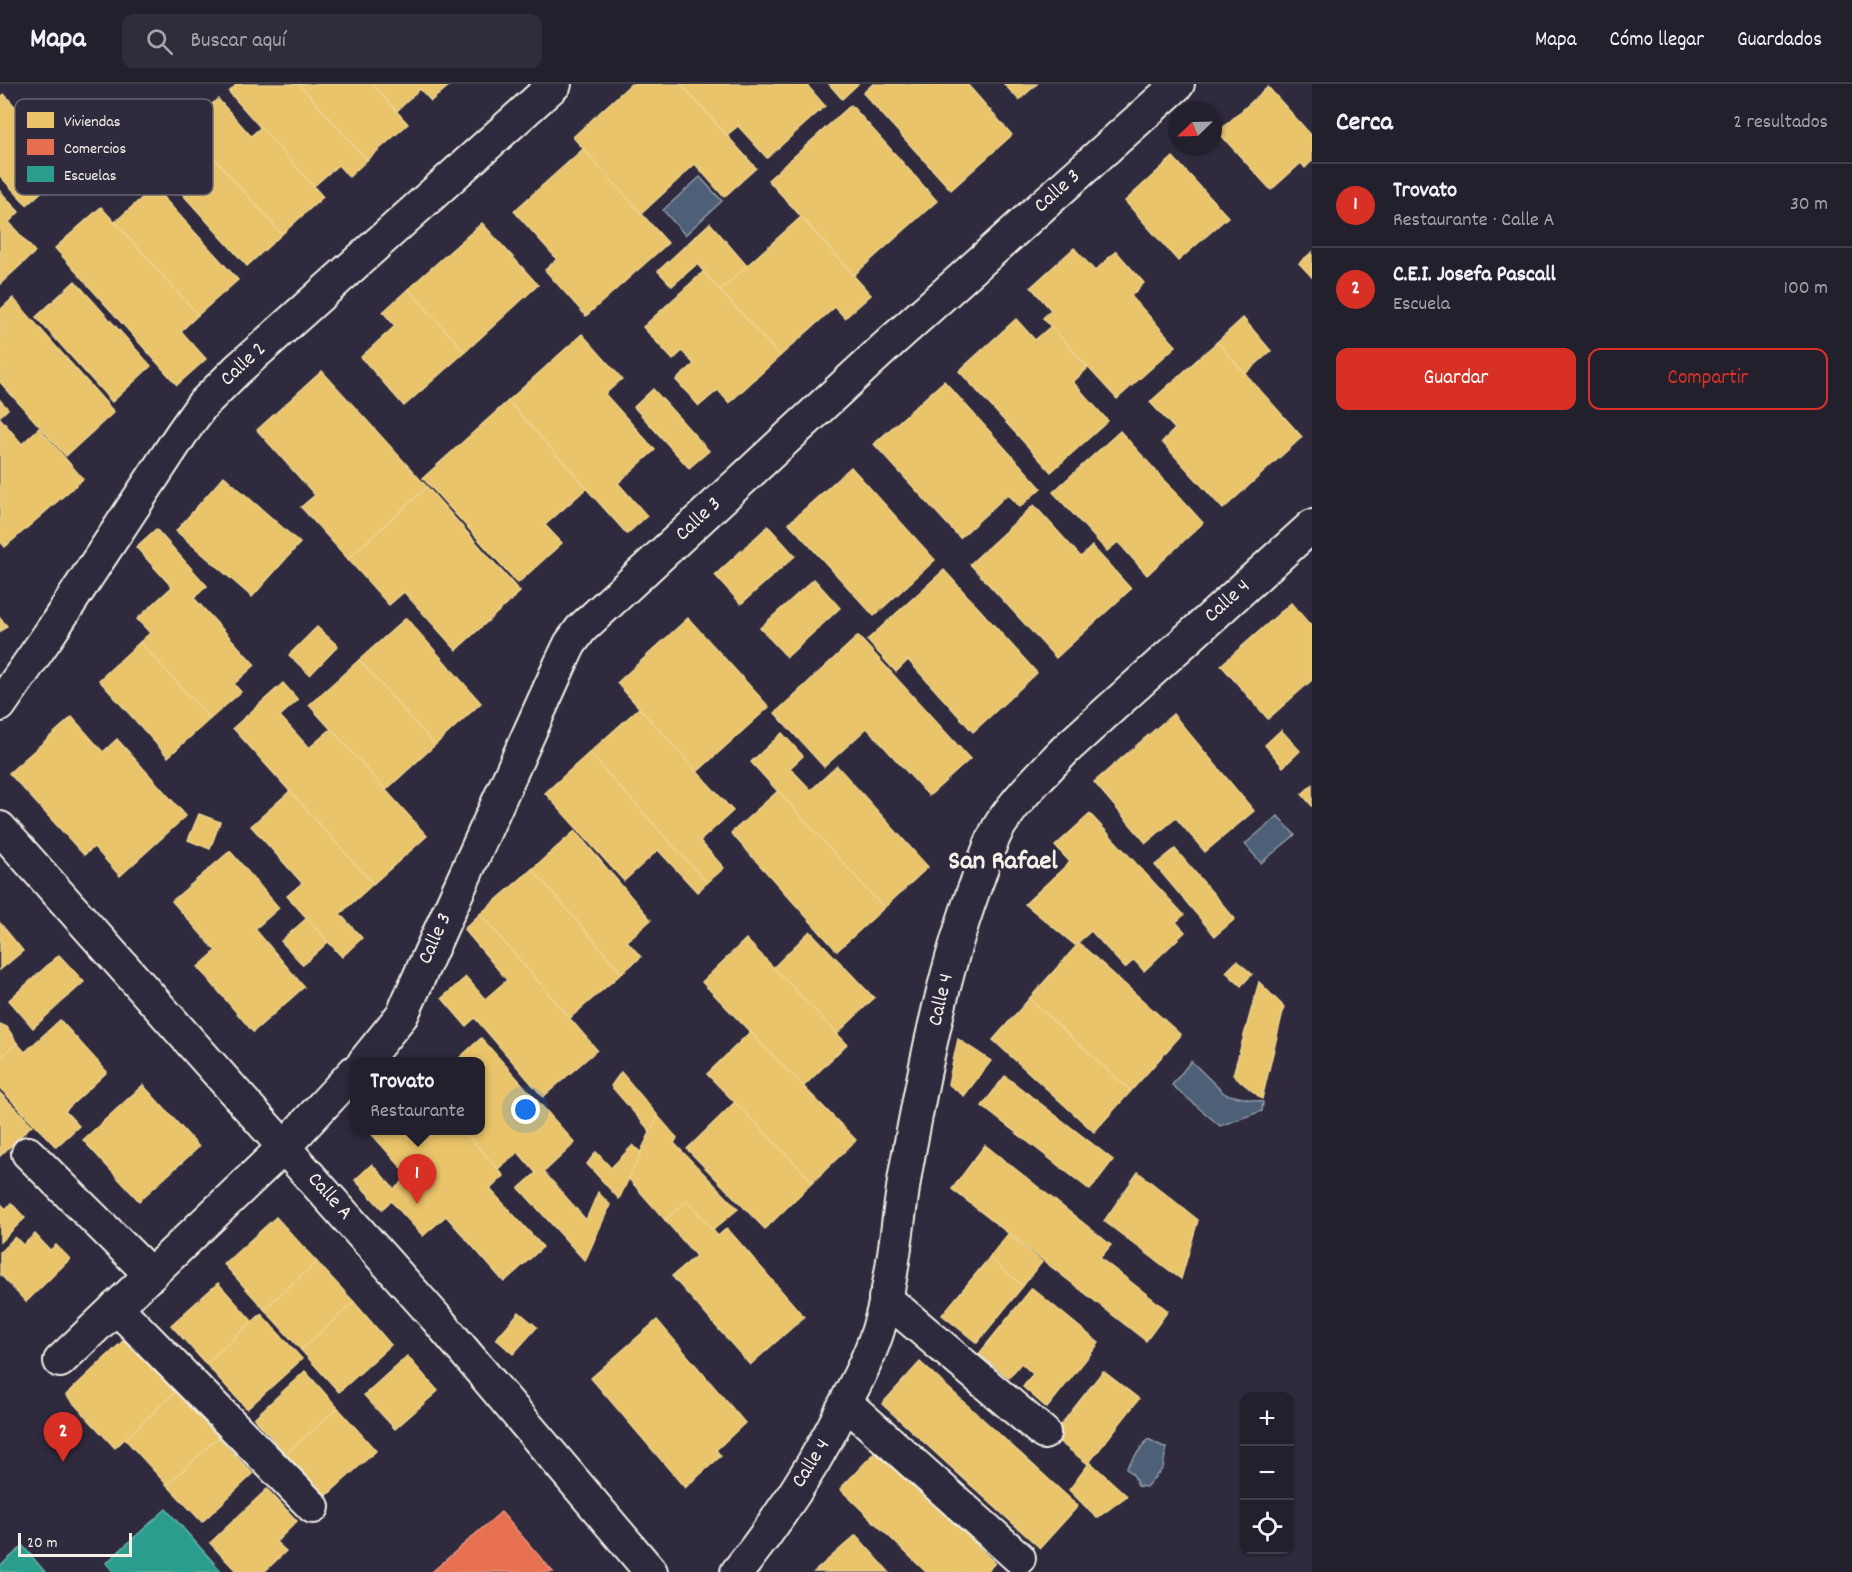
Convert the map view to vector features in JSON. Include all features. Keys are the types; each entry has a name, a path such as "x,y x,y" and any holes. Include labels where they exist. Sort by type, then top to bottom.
{"street":[{"name":"Calle 2","path":"0,705 202,405 237,370 555,84"},
{"name":"Calle 3","path":"368,1057 402,1015 559,667 570,644 581,629 892,341 1178,84"},
{"name":"Calle 4","path":"737,1572 805,1477 846,1403 878,1330 906,1169 956,940 990,846 1000,825 1035,781 1065,749 1312,526"},
{"name":"Calle A","path":"0,828 436,1318 651,1572"},
{"path":"60,1361 284,1147 350,1076"},
{"path":"28,1153 151,1275"},
{"path":"885,1298 1044,1433"},
{"path":"116,1307 313,1507"},
{"path":"846,1403 1019,1558"}],"water":[{"path":"700,177 722,201 685,235 663,210"},
{"path":"1278,816 1295,835 1261,863 1245,844"},
{"path":"1191,1061 1225,1094 1263,1102 1262,1111 1220,1126 1172,1085"},
{"path":"1148,1439 1166,1448 1163,1468 1146,1487 1138,1486 1134,1476 1126,1468"}],"building: Viviendas":[{"path":"237,84 299,84 367,160 349,177 338,165 313,187 229,92"},
{"path":"299,84 372,84 408,124 367,160"},
{"path":"372,84 451,84 431,101 420,89 397,111"},
{"path":"631,84 681,84 756,168 724,197 695,164 641,214 573,137"},
{"path":"681,84 806,84 825,106 767,158 738,126 727,135"},
{"path":"829,84 858,84 842,99"},
{"path":"873,84 967,84 1012,135 951,190 863,93"},
{"path":"1004,84 1037,84 1019,100"},
{"path":"1268,87 1312,136 1312,161 1305,168 1301,163 1271,190 1222,136 1222,128"},
{"path":"4,94 15,106 15,192 0,176 0,98"},
{"path":"218,99 251,136 261,127 323,197 282,234 213,157 213,103"},
{"path":"851,105 937,201 854,275 768,180"},
{"path":"583,149 668,243 586,316 545,270 557,259 514,211"},
{"path":"213,157 282,234 247,266 183,195 213,195"},
{"path":"1173,157 1228,217 1178,261 1125,201"},
{"path":"0,191 19,212 9,222 35,252 0,284"},
{"path":"18,195 38,195 27,205"},
{"path":"145,195 161,195 238,280 198,315 115,222"},
{"path":"101,207 198,315 181,331 206,359 177,385 55,248"},
{"path":"801,217 871,295 845,318 835,307 780,356 720,290"},
{"path":"482,223 538,285 465,352 408,289"},
{"path":"710,223 747,266 720,290 697,264 672,286 658,271"},
{"path":"1074,248 1095,271 1116,251 1144,283 1131,296 1176,346 1117,399 1043,318 1051,310 1031,287"},
{"path":"1312,252 1312,277 1299,263"},
{"path":"703,272 780,356 729,403 718,390 699,406 676,380 694,364 682,351 673,360 643,327"},
{"path":"75,281 151,366 112,402 36,317"},
{"path":"408,289 465,352 404,406 361,357 395,326 383,312"},
{"path":"13,298 114,412 66,456 0,382 0,310"},
{"path":"1243,318 1271,351 1245,374 1217,342"},
{"path":"1016,319 1035,340 1051,326 1088,368 1073,382 1108,421 1051,472 959,371"},
{"path":"582,334 622,379 605,394 655,450 618,483 647,516 627,534 508,401"},
{"path":"1217,342 1302,437 1223,509 1162,442 1175,429 1150,402"},
{"path":"322,371 427,487 348,559 301,507 315,495 257,430"},
{"path":"944,381 1041,488 1020,507 1008,494 960,538 874,444"},
{"path":"653,389 709,451 689,468 634,407"},
{"path":"0,400 8,409 0,416"},
{"path":"508,401 587,488 545,525 562,543 518,583 423,478"},
{"path":"0,418 22,444 39,428 83,479 5,547 0,541"},
{"path":"1120,431 1203,523 1147,575 1118,542 1107,551 1053,492"},
{"path":"851,467 935,560 874,616 789,523"},
{"path":"224,476 300,543 252,597 176,531"},
{"path":"427,487 520,592 456,650 404,592 389,605 348,559"},
{"path":"1034,505 1081,557 1092,546 1131,589 1056,658 970,564"},
{"path":"768,526 795,556 741,604 715,575"},
{"path":"156,529 207,586 194,598 255,665 234,684 241,692 210,719 140,642 150,633 137,619 172,587 136,547"},
{"path":"944,570 1037,673 973,732 908,660 896,672 867,640"},
{"path":"814,579 840,608 787,657 760,628"},
{"path":"1291,603 1312,627 1312,680 1268,719 1221,665"},
{"path":"0,618 7,626 0,632"},
{"path":"406,618 481,703 435,745 359,660"},
{"path":"688,618 769,707 697,772 617,683"},
{"path":"317,627 338,646 310,675 289,655"},
{"path":"858,636 970,759 929,796 867,728 824,767 775,713"},
{"path":"140,642 210,719 168,757 99,680"},
{"path":"359,660 435,745 386,790 309,705"},
{"path":"283,683 298,700 280,716 309,748 331,729 427,836 373,884 233,728"},
{"path":"639,708 733,811 700,841 724,868 707,883 589,753"},
{"path":"1173,714 1254,811 1205,852 1176,818 1146,843 1094,782"},
{"path":"72,717 103,752 117,739 186,816 120,876 94,847 84,855 9,773"},
{"path":"1281,730 1300,751 1283,767 1265,745"},
{"path":"782,733 803,756 790,768 811,790 837,766 928,867 884,908 751,762"},
{"path":"589,753 707,883 697,892 658,850 624,881 545,793"},
{"path":"1312,785 1312,806 1302,794"},
{"path":"290,791 373,884 340,914 362,938 342,957 287,896 302,883 251,826"},
{"path":"778,791 884,908 837,951 731,833"},
{"path":"199,814 220,822 210,849 188,840"},
{"path":"1090,814 1184,915 1176,922 1185,932 1144,971 1134,960 1125,968 1091,931 1075,945 1025,904 1070,862 1055,846"},
{"path":"575,831 651,920 627,941 641,957 622,973 532,869"},
{"path":"1175,849 1235,919 1215,936 1155,865"},
{"path":"230,851 279,908 255,929 304,987 253,1032 198,967 216,951 172,901"},
{"path":"532,869 622,973 570,1018 480,914"},
{"path":"480,914 597,1050 543,1097 475,1018 466,1026 442,998 466,977 485,999 507,980 464,929"},
{"path":"307,918 328,942 303,965 281,941"},
{"path":"0,923 23,951 0,970"},
{"path":"810,931 874,998 837,1034 773,968"},
{"path":"746,939 847,1044 803,1087 702,982"},
{"path":"1079,943 1181,1035 1131,1091 1029,999"},
{"path":"59,955 84,982 33,1028 9,1000"},
{"path":"1237,961 1252,974 1241,986 1226,972"},
{"path":"1259,982 1284,1007 1262,1099 1233,1075"},
{"path":"1029,999 1131,1091 1094,1132 993,1040"},
{"path":"60,1020 107,1072 65,1111 79,1126 56,1147 0,1088 0,1058 17,1043 25,1052"},
{"path":"0,1024 7,1027 17,1043 0,1058"},
{"path":"750,1032 856,1140 813,1182 707,1074"},
{"path":"481,1038 575,1143 544,1172 586,1220 598,1192 610,1205 585,1261 519,1188 536,1173 518,1152 498,1169 467,1135 485,1135 485,1057 460,1057"},
{"path":"958,1039 991,1061 964,1096 948,1084"},
{"path":"621,1072 658,1116 651,1132 611,1086"},
{"path":"1005,1076 1113,1160 1090,1190 982,1106"},
{"path":"143,1085 199,1147 139,1201 83,1140"},
{"path":"0,1093 32,1125 0,1156"},
{"path":"735,1102 813,1182 765,1229 687,1149"},
{"path":"658,1116 677,1138 674,1143 738,1209 713,1230 687,1201 665,1220 628,1178"},
{"path":"372,1135 467,1135 504,1176 490,1189 543,1247 504,1282 446,1216 423,1236 391,1201 382,1209 355,1180 372,1164 394,1189 409,1176"},
{"path":"633,1145 641,1153 619,1199 587,1164 596,1152 611,1168"},
{"path":"985,1145 1111,1245 1100,1258 1168,1311 1146,1341 952,1189"},
{"path":"1138,1172 1198,1220 1181,1279 1104,1221"},
{"path":"687,1201 718,1236 727,1228 804,1317 750,1365 672,1276 696,1256 665,1220"},
{"path":"0,1203 6,1209 11,1203 25,1218 0,1242"},
{"path":"276,1217 317,1262 264,1309 224,1264"},
{"path":"35,1234 50,1250 56,1245 70,1259 26,1302 0,1274 0,1252 15,1237 23,1245"},
{"path":"1008,1234 1042,1262 1023,1286 989,1258"},
{"path":"989,1258 1023,1286 977,1343 942,1315"},
{"path":"317,1262 354,1302 301,1350 264,1309"},
{"path":"218,1283 252,1321 206,1364 171,1325"},
{"path":"1032,1288 1099,1343 1047,1408 1023,1387 1033,1374 1021,1363 1009,1378 979,1354"},
{"path":"354,1302 391,1345 339,1392 301,1350"},
{"path":"519,1312 537,1327 513,1354 496,1339"},
{"path":"261,1314 302,1359 247,1409 206,1364"},
{"path":"657,1320 745,1423 716,1450 721,1456 685,1488 591,1378"},
{"path":"126,1338 175,1392 115,1448 66,1395"},
{"path":"407,1356 438,1391 395,1429 364,1395"},
{"path":"920,1362 1078,1506 1040,1548 882,1404"},
{"path":"305,1371 338,1408 286,1454 254,1418"},
{"path":"1103,1371 1139,1399 1088,1464 1052,1436"},
{"path":"175,1392 218,1437 167,1485 125,1439"},
{"path":"338,1408 376,1451 325,1497 286,1454"},
{"path":"218,1437 253,1474 202,1522 167,1485"},
{"path":"878,1449 995,1563 986,1572 926,1572 840,1489"},
{"path":"1090,1462 1127,1496 1097,1518 1069,1490"},
{"path":"267,1489 297,1521 276,1542 286,1551 264,1572 237,1572 210,1543"},
{"path":"856,1535 889,1572 814,1572"}],"building: Comercios":[{"path":"501,1512 553,1572 432,1572"}],"building: Escuelas":[{"path":"166,1509 222,1572 114,1572 106,1563"},
{"path":"23,1546 45,1572 0,1572 0,1566"}],"place":[{"name":"Trovato","path":"417,1204"},
{"name":"C.E.I. Josefa Pascall","path":"63,1462"}],"district":[{"name":"San Rafael","path":"1003,862"}]}
